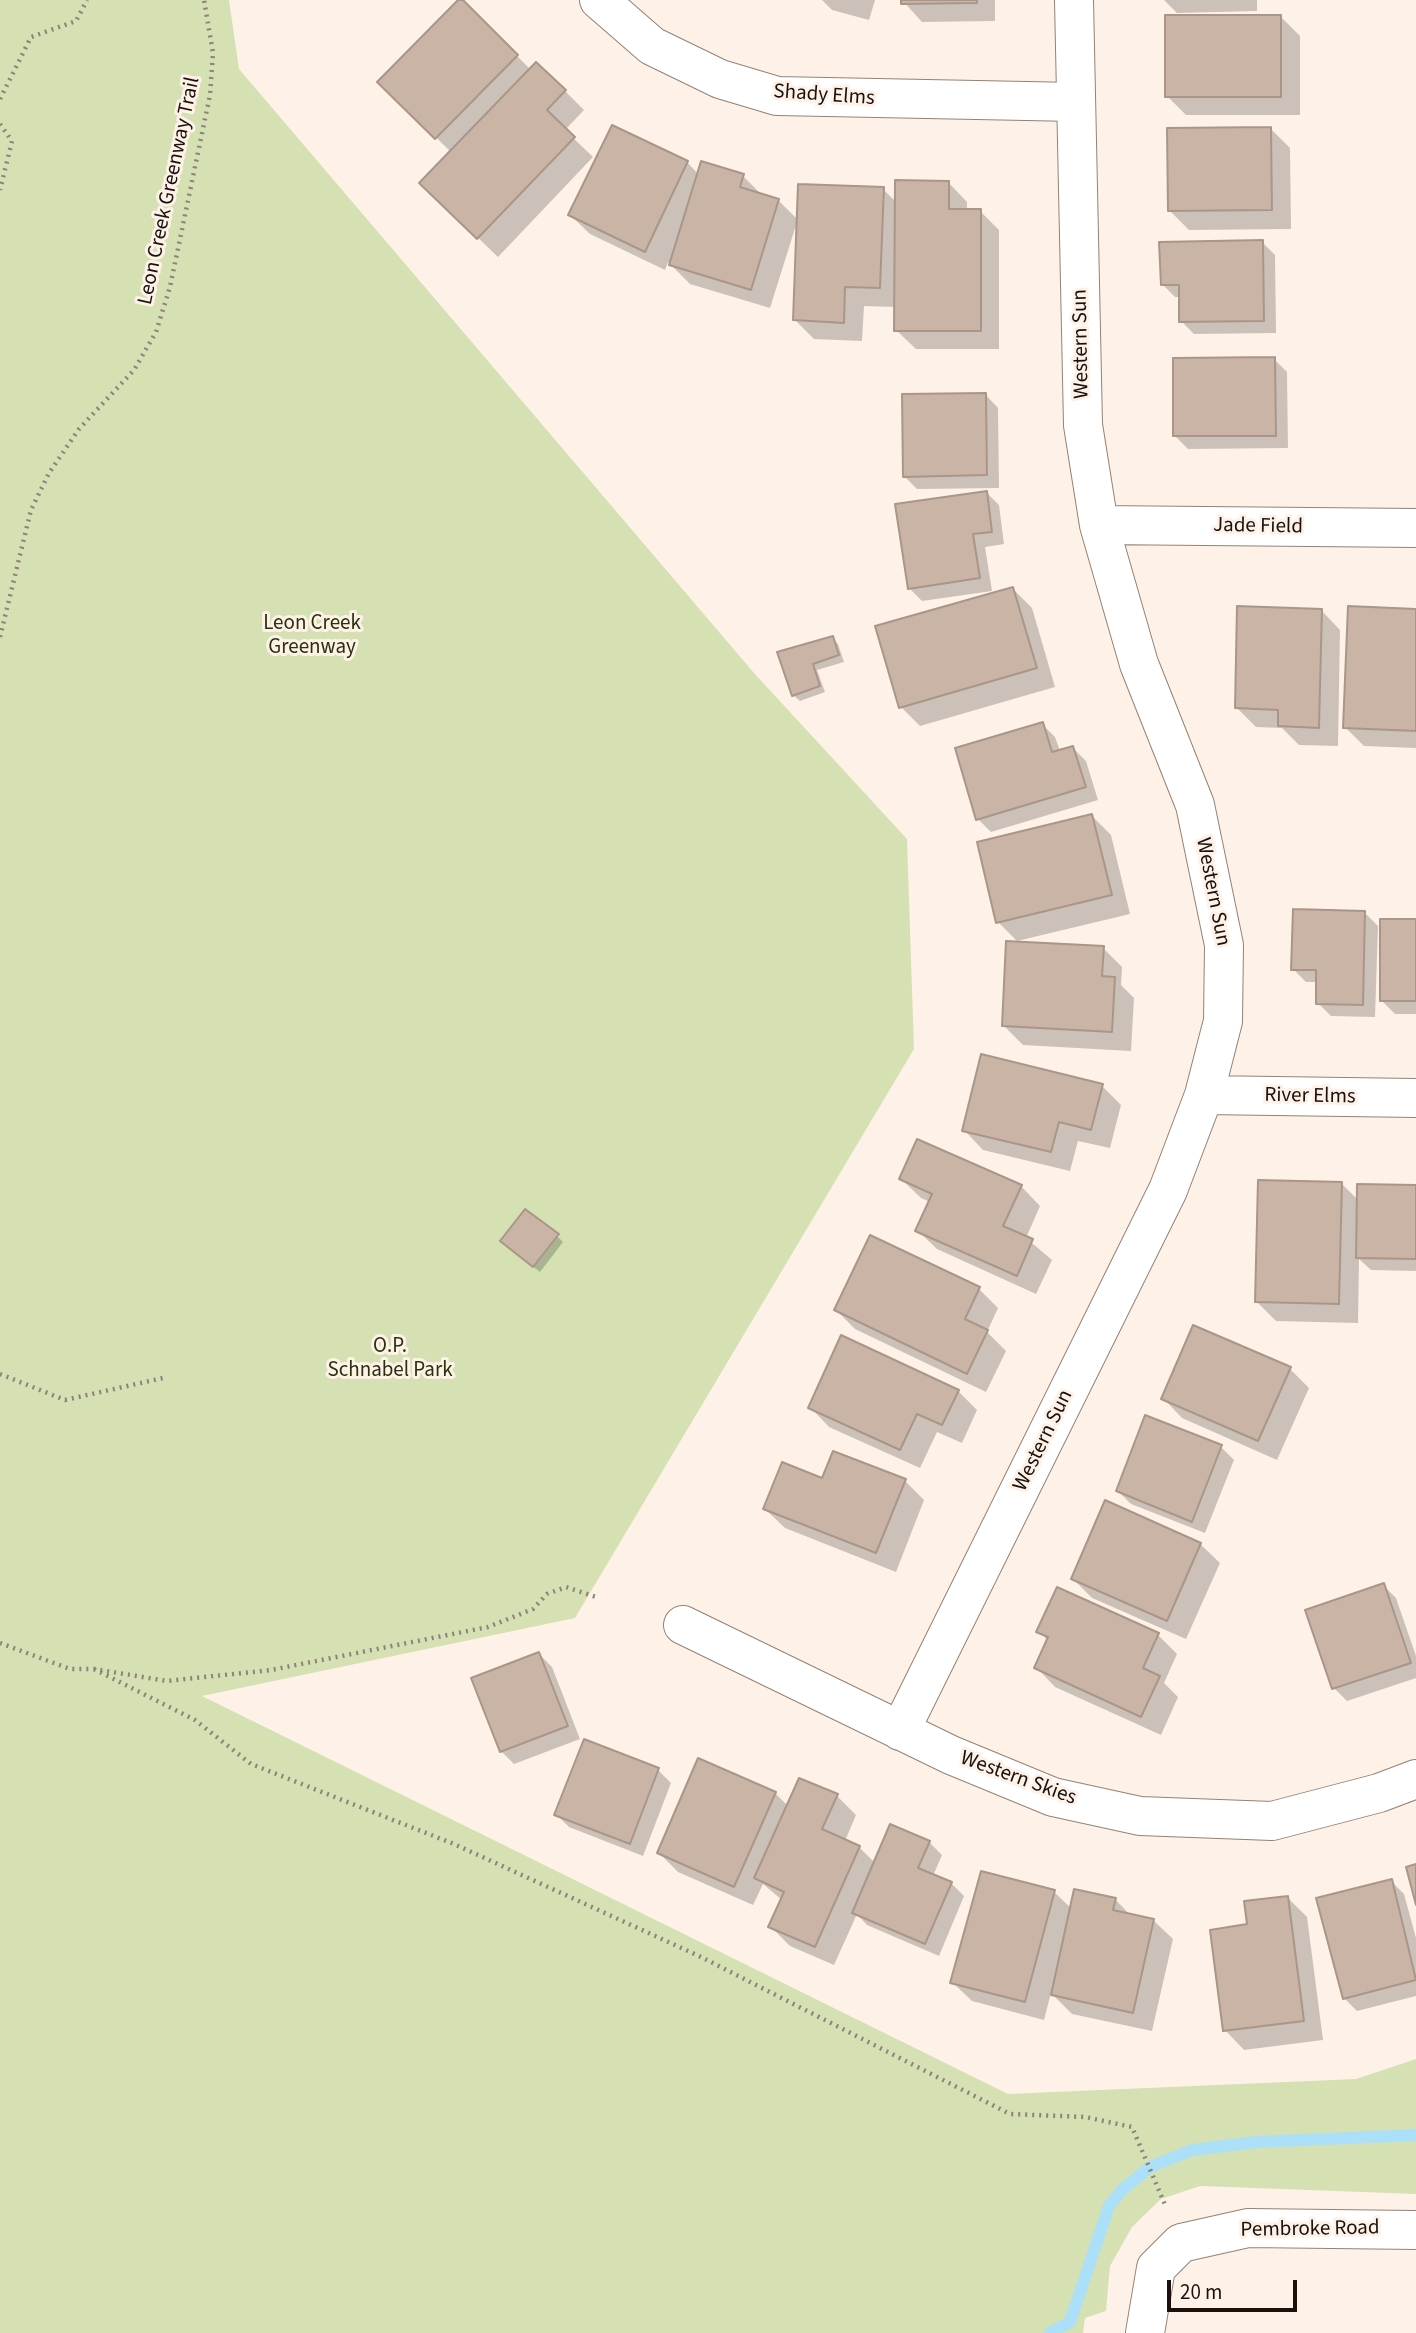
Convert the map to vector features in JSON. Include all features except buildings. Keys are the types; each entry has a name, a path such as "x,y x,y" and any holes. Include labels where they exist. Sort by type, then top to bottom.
{"street":[{"name":"Shady Elms","path":"599,0 652,46 720,79 776,96 1076,102"},
{"name":"Western Sun","path":"900,1731 1168,1190 1204,1095 1223,1021 1224,946 1195,806 1139,664 1099,525 1083,425 1074,0"},
{"name":"Jade Field","path":"1099,525 1416,528"},
{"name":"River Elms","path":"1204,1095 1416,1098"},
{"name":"Western Skies","path":"683,1625 900,1731 1053,1797 1139,1816 1272,1821 1380,1793 1416,1779"},
{"name":"Pembroke Road","path":"1193,2240 1248,2228 1416,2230"},
{"path":"1145,2333 1156,2268 1193,2240"}],"path":[{"path":"0,99 31,37 76,21 87,0"},
{"name":"Leon Creek Greenway Trail","path":"0,637 30,510 49,473 79,429 134,370 156,332 170,287 210,95 213,54 204,0"},
{"path":"0,124 12,141 0,190"},
{"path":"0,1374 65,1400 163,1378"},
{"path":"0,1643 70,1669 94,1669 167,1681 271,1670 488,1627 533,1609 547,1594 566,1587 599,1598"},
{"path":"94,1669 195,1720 251,1764 454,1844 674,1945 1010,2115 1085,2117 1132,2127 1193,2240"}],"green space":[{"name":"O.P. Schnabel Park","path":"0,0 229,0 239,69 754,673 907,839 914,1049 575,1618 202,1696 1008,2094 1356,2079 1416,2059 1416,2194 1200,2186 1161,2199 1132,2227 1110,2266 1106,2311 1085,2318 1083,2333 0,2333"}],"waterway":[{"path":"1050,2333 1070,2322 1109,2206 1122,2190 1150,2167 1192,2150 1256,2142 1416,2135"}],"park label":[{"name":"Leon Creek Greenway","path":"312,636"}]}
